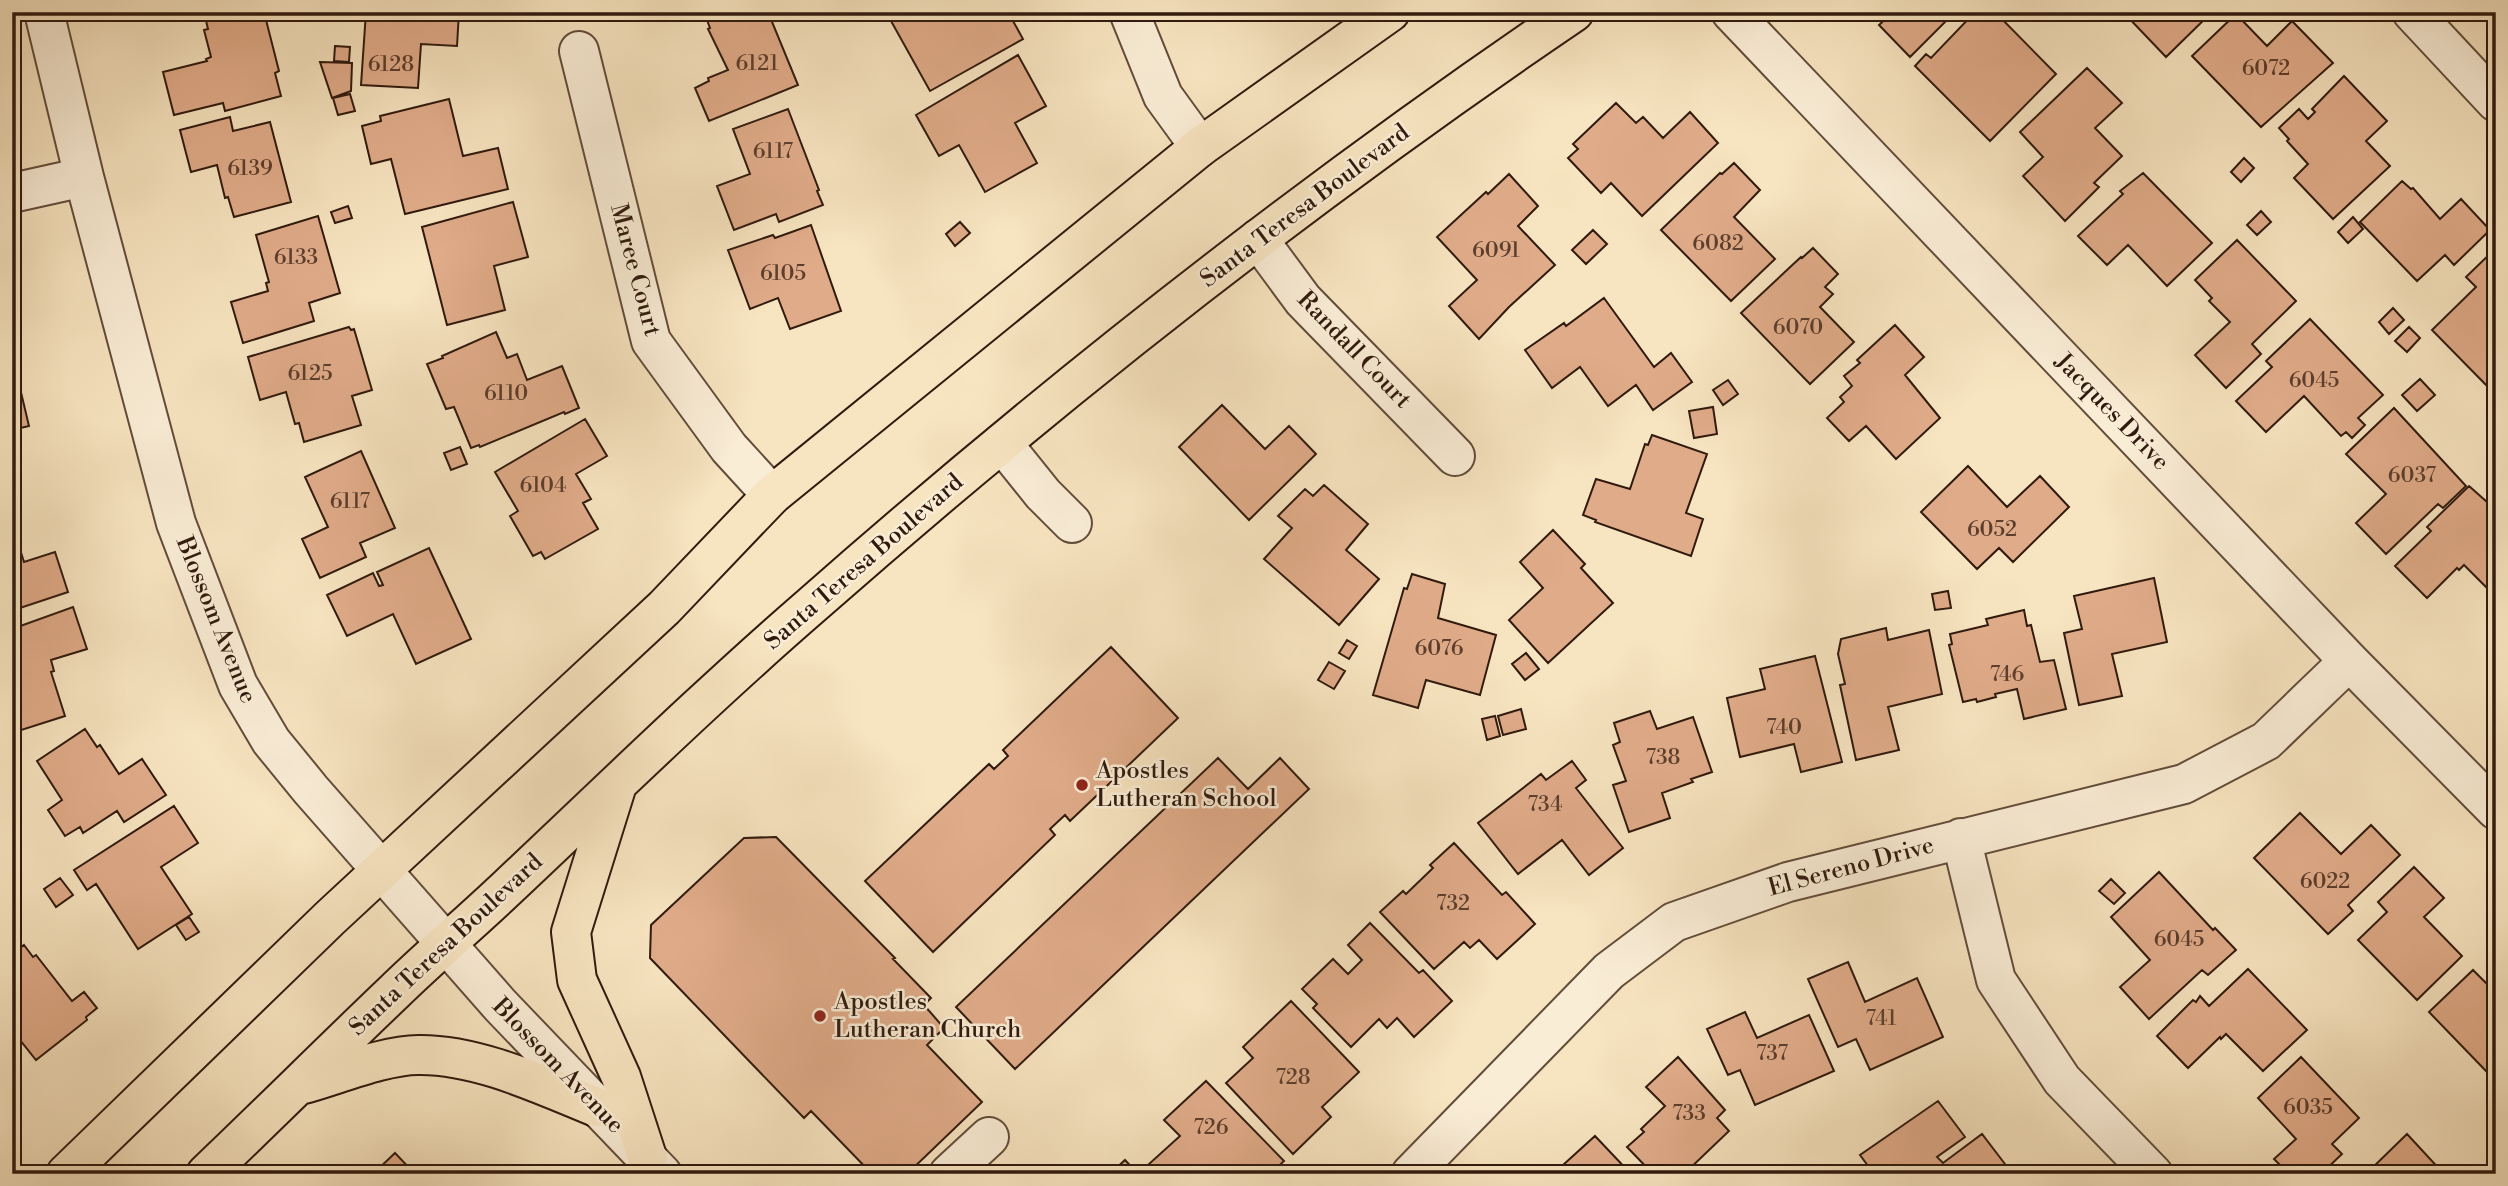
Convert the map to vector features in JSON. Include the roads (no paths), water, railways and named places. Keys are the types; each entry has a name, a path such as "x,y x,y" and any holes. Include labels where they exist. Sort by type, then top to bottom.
{"main road":[{"path":"66,1174 382,870 664,608 772,495 1200,147 1390,12"},
{"name":"Santa Teresa Boulevard","path":"206,1174 396,990 617,783 810,607 1002,443 1258,239 1460,89 1574,12"},
{"path":"617,783 571,932 577,980 621,1077 655,1167"},
{"path":"299,1086 381,1062 415,1055 439,1056 503,1070 596,1107"}],"street":[{"name":"Blossom Avenue","path":"44,12 84,177 176,523 237,685 271,741 446,944 500,1005 655,1167"},
{"path":"1129,12 1164,98 1200,147"},
{"name":"Jacques Drive","path":"1731,12 2349,661 2496,810"},
{"path":"2412,12 2496,102"},
{"name":"Maree Court","path":"579,51 651,341 729,448 772,495"},
{"path":"12,193 84,177"},
{"name":"Randall Court","path":"1258,239 1303,300 1455,456"},
{"path":"1002,443 1043,494 1072,523"},
{"name":"El Sereno Drive","path":"1411,1174 1609,971 1674,922 1788,882 2184,784 2266,741 2349,661"},
{"path":"1961,838 1996,980 2062,1080 2153,1174"},
{"path":"949,1174 989,1137"}],"place":[{"name":"Apostles Lutheran School","path":"1082,785"},
{"name":"Apostles Lutheran Church","path":"820,1016"}]}
